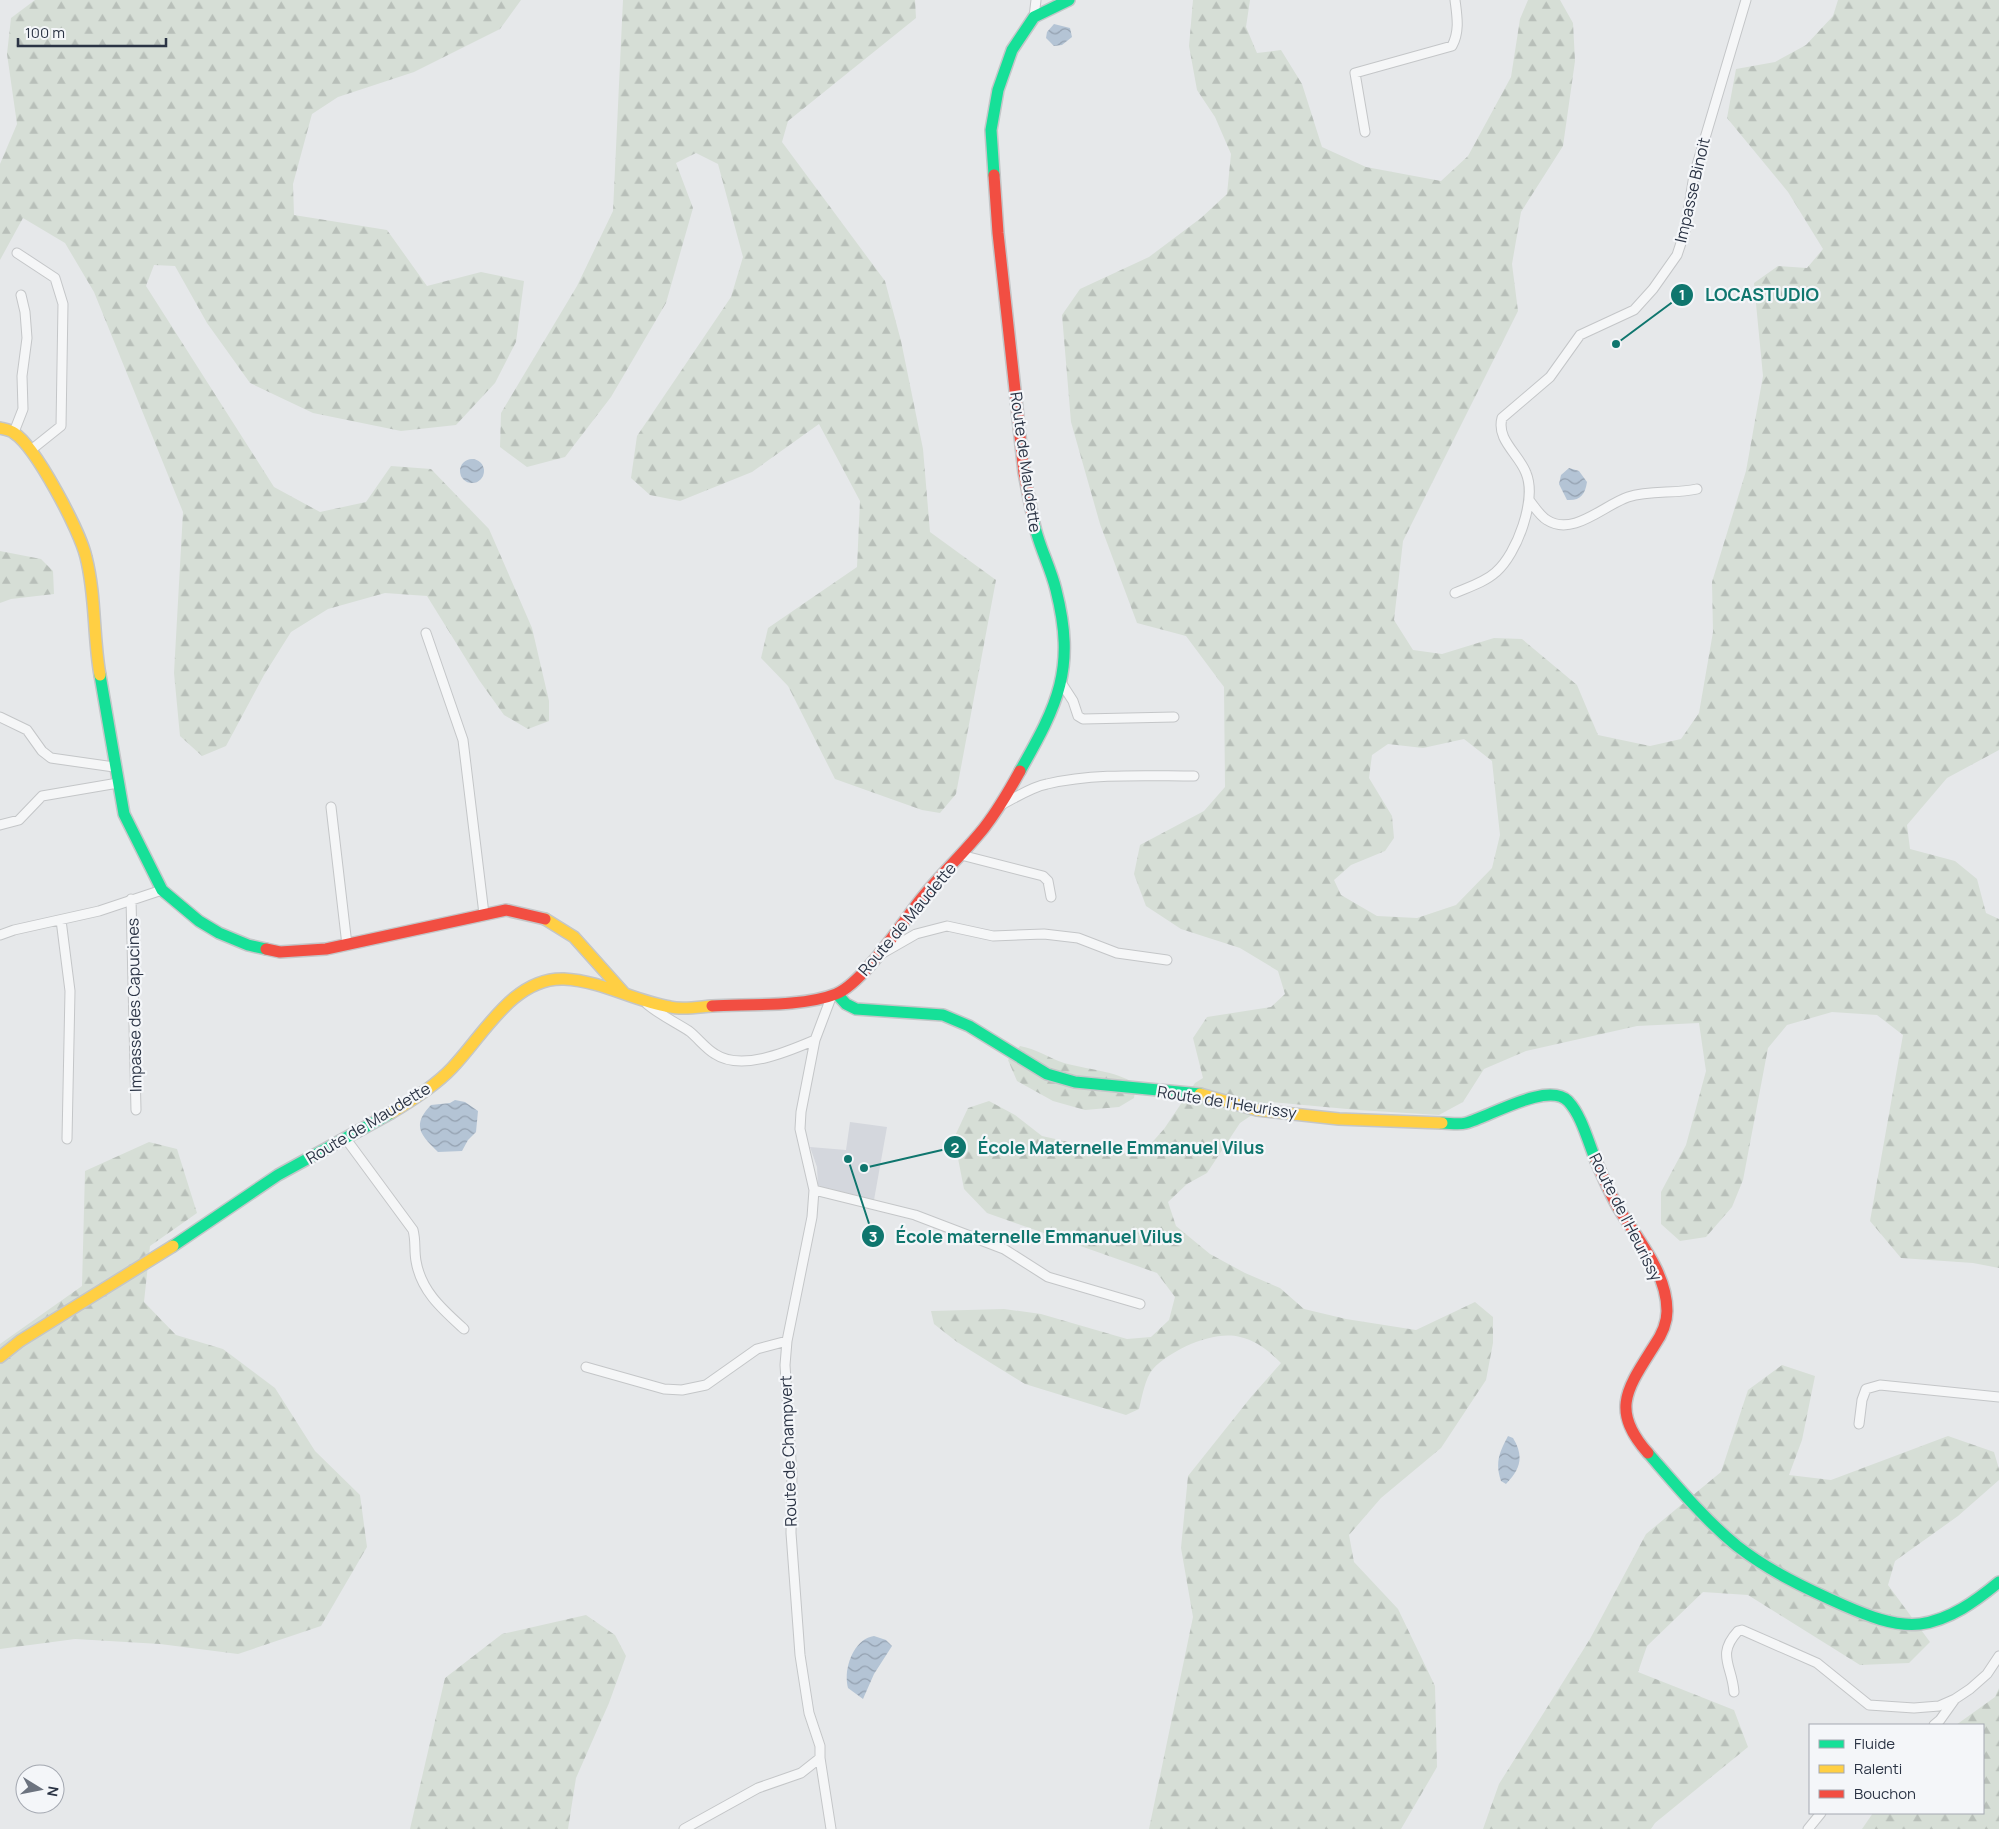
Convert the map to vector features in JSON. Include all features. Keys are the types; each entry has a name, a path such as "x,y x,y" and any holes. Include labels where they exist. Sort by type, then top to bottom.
{"street":[{"path":"1034,17 1036,0"},
{"path":"1034,17 1069,0"},
{"path":"1365,132 1355,73 1452,46 1456,38 1458,26 1455,0"},
{"name":"Impasse Binoit","path":"1455,594 1488,578 1505,563 1519,536 1529,500 1529,482 1526,471 1500,432 1502,418 1550,377 1580,335 1634,310 1653,289 1677,255 1686,231 1694,175 1746,0"},
{"name":"Route de Maudette","path":"0,1357 86,1299 141,1267 271,1179 346,1139 417,1096 450,1070 504,1010 533,986 544,981 566,980 624,993 645,1002 673,1008 809,1001 834,995 851,984 878,955 923,897 961,855 1001,805 1048,722 1062,684 1064,656 1056,590 1036,536 1024,473 998,233 991,130 998,90 1012,50 1034,17"},
{"path":"18,253 54,278 63,304 61,426 31,450"},
{"path":"14,432 22,409 22,376 27,338 25,312 21,295"},
{"path":"0,428 14,432 31,450 67,512 86,556 93,599 94,642 114,767 128,825 162,890 199,921 219,933 248,945 280,952 326,949 506,910 543,916 584,946 624,993"},
{"path":"1529,500 1545,519 1554,524 1565,525 1579,522 1628,497 1644,493 1679,493 1697,489"},
{"path":"426,634 463,740 484,914"},
{"path":"1062,684 1073,701 1078,716 1083,719 1174,718"},
{"path":"0,717 27,730 42,751 51,758 114,767"},
{"path":"1001,805 1045,784 1058,782 1106,776 1194,776"},
{"path":"0,825 19,820 42,796 118,783"},
{"path":"332,808 346,945"},
{"path":"961,855 1043,876 1048,881 1051,897"},
{"path":"0,935 14,930 99,911 162,890"},
{"name":"Impasse des Capucines","path":"131,899 136,1110"},
{"path":"61,920 70,991 67,1139"},
{"path":"878,955 916,934 947,926 993,936 1044,934 1078,938 1117,953 1167,960"},
{"name":"Route de Champvert","path":"831,1829 820,1758 820,1746 809,1712 804,1687 791,1533 792,1476 784,1365 787,1341 812,1217 814,1190 800,1129 801,1112 815,1040 834,995"},
{"name":"Route de l'Heurissy","path":"834,995 856,1009 942,1015 969,1026 1047,1074 1074,1082 1198,1094 1257,1110 1339,1119 1463,1124 1480,1120 1534,1097 1550,1094 1562,1096 1576,1113 1612,1196 1641,1242 1664,1294 1667,1313 1663,1332 1632,1378 1626,1396 1626,1420 1632,1434 1684,1494 1739,1547 1770,1568 1855,1609 1886,1620 1916,1624 1941,1619 1974,1603 1999,1582"},
{"path":"645,1002 659,1014 690,1032 715,1054 723,1058 740,1061 760,1059 787,1052 815,1040"},
{"path":"346,1139 414,1230 417,1242 415,1256 418,1273 424,1288 443,1311 464,1329"},
{"path":"814,1190 916,1215 1004,1249 1048,1277 1140,1304"},
{"path":"586,1367 664,1389 682,1390 706,1385 757,1350 787,1341"},
{"path":"1859,1424 1862,1400 1866,1390 1880,1385 1999,1397"},
{"path":"1734,1692 1725,1652 1728,1641 1738,1631 1742,1630 1817,1663 1868,1705 1914,1708 1939,1706 1970,1689 1986,1674 1999,1656"},
{"path":"1935,1724 1955,1698"},
{"path":"684,1829 758,1788 801,1773 820,1758"},
{"path":"1808,1829 1820,1814"}],"shaded area":[{"path":"850,1122 887,1127 874,1200 818,1186 817,1167 810,1147 846,1150"}],"green space":[{"path":"35,0 521,0 500,29 414,72 338,97 312,114 293,184 294,215 387,230 427,286 481,272 524,281 516,342 495,383 456,425 401,431 313,413 250,383 207,323 175,266 154,265 146,286 274,487 320,512 366,502 391,466 431,469 489,529 532,628 549,701 549,721 528,729 504,715 479,680 427,596 385,593 328,609 291,632 264,675 226,746 202,756 180,736 174,673 183,512 94,292 65,243 23,218 0,260 0,164 17,124 7,54 11,18"},
{"path":"623,0 915,0 916,18 788,121 782,142 885,281 901,341 923,449 930,532 996,580 956,794 940,813 922,810 835,779 788,686 761,658 768,628 857,567 860,501 819,424 752,472 680,501 650,495 631,478 637,436 731,297 743,257 718,164 696,153 676,163 693,208 666,303 611,397 565,457 527,467 500,447 501,413 577,286 613,211"},
{"path":"1193,0 1250,0 1246,27 1257,53 1281,50 1302,84 1322,147 1366,167 1441,181 1468,156 1511,77 1520,19 1528,0 1560,0 1573,23 1575,61 1563,146 1521,212 1512,264 1518,311 1403,541 1394,620 1413,650 1442,654 1494,638 1522,639 1577,685 1598,735 1650,746 1681,739 1699,713 1713,632 1712,582 1746,471 1763,376 1754,283 1778,266 1807,268 1823,249 1788,192 1727,118 1736,69 1775,62 1806,45 1833,16 1838,0 1999,0 1999,750 1947,778 1907,825 1910,849 1955,861 1977,879 1986,913 1999,919 1999,1268 1973,1263 1901,1258 1870,1221 1903,1035 1877,1015 1832,1012 1787,1025 1768,1048 1743,1180 1732,1207 1706,1237 1680,1241 1661,1224 1661,1192 1686,1145 1706,1071 1699,1023 1637,1026 1526,1051 1484,1069 1463,1102 1439,1115 1271,1102 1240,1123 1207,1173 1187,1184 1168,1202 1176,1226 1210,1254 1245,1273 1280,1288 1304,1309 1346,1319 1416,1330 1475,1302 1493,1317 1493,1343 1486,1380 1441,1448 1381,1498 1349,1535 1354,1562 1398,1609 1435,1686 1437,1767 1401,1829 1149,1829 1193,1617 1181,1548 1188,1476 1251,1397 1281,1363 1262,1347 1240,1337 1218,1336 1193,1343 1170,1355 1153,1369 1146,1382 1139,1409 1126,1415 1025,1384 957,1342 934,1324 931,1311 1004,1309 1041,1314 1127,1339 1151,1337 1169,1320 1175,1297 1157,1273 987,1213 964,1189 954,1138 968,1108 989,1101 1015,1115 1042,1136 1122,1154 1147,1148 1164,1129 1195,1083 1203,1078 1193,1038 1207,1017 1271,1007 1285,994 1278,971 1240,948 1181,929 1146,906 1134,874 1140,845 1204,811 1225,787 1224,687 1186,636 1137,623 1100,524 1071,422 1062,315 1080,289 1149,257 1201,218 1227,194 1231,154 1215,117 1197,90 1189,46","holes":["1464,739 1492,761 1500,835 1492,868 1456,905 1417,918 1377,916 1341,895 1334,880 1351,865 1385,851 1394,838 1392,816 1369,778 1372,755 1388,744 1423,748"]},
{"path":"0,551 41,559 53,571 54,594 11,599 0,603"},
{"path":"1020,1046 1032,1049 1064,1063 1110,1073 1127,1079 1136,1084 1134,1098 1119,1107 1085,1110 1053,1101 1017,1081 1008,1060"},
{"path":"149,1142 177,1149 197,1213 150,1246 144,1302 176,1335 223,1349 275,1388 315,1451 360,1495 367,1547 321,1626 238,1654 160,1644 75,1639 0,1649 0,1344 82,1286 85,1171"},
{"path":"1782,1365 1815,1376 1802,1440 1789,1475 1831,1480 1948,1436 1994,1452 1999,1469 1999,1480 1958,1516 1895,1561 1888,1585 1930,1642 1909,1663 1860,1665 1748,1595 1703,1592 1647,1646 1638,1672 1734,1710 1748,1747 1655,1823 1651,1829 1483,1829 1499,1784 1590,1639 1646,1534 1721,1472 1748,1390"},
{"path":"586,1615 615,1635 626,1656 609,1703 576,1778 568,1829 410,1829 445,1678 502,1634"},
{"path":"1999,1688 1999,1829 1862,1829 1872,1814 1984,1814 1984,1724 1957,1724 1995,1697"}],"water":[{"path":"1054,24 1070,28 1072,37 1062,45 1054,46 1046,38 1047,32"},
{"path":"472,459 481,462 484,471 481,480 472,483 463,480 460,471 463,462"},
{"path":"1569,468 1579,471 1587,482 1581,496 1572,500 1567,500 1559,484 1561,475"},
{"path":"455,1100 465,1102 478,1111 476,1132 468,1140 462,1151 438,1152 423,1135 420,1125 421,1119 431,1105 450,1103"},
{"path":"1508,1436 1513,1438 1520,1457 1518,1468 1506,1484 1501,1481 1498,1463 1500,1453"},
{"path":"874,1636 886,1640 892,1646 874,1674 863,1699 848,1688 848,1664 860,1643"}],"traffic: fast":[{"path":"994,175 991,130 998,90 1012,50 1034,17 1069,0"},
{"path":"1020,771 1053,705 1060,685 1063,664 1062,618 1056,590 1037,536 1033,518"},
{"path":"100,675 124,814 162,890 199,921 219,933 248,945 266,949"},
{"path":"837,994 846,1004 856,1009 943,1015 969,1026 1047,1074 1075,1082 1200,1094"},
{"path":"1442,1123 1466,1123 1518,1102 1547,1095 1559,1096 1568,1101 1577,1114 1596,1161"},
{"path":"173,1246 278,1175 391,1113"},
{"path":"1648,1453 1702,1513 1725,1536 1749,1555 1802,1586 1871,1616 1900,1624 1931,1622 1962,1609 1999,1582"}],"traffic: slow":[{"path":"0,428 13,432 34,455 56,491 82,545 91,586 100,675"},
{"path":"545,919 574,937 624,993"},
{"path":"391,1113 445,1075 500,1011 514,998 529,988 546,981 564,979 592,983 675,1008 712,1006"},
{"path":"1200,1094 1257,1110 1339,1119 1442,1123"},
{"path":"0,1357 20,1341 173,1246"}],"traffic: jam":[{"path":"994,175 998,233 1024,473 1033,518"},
{"path":"712,1006 808,1001 836,994 847,988 882,951 921,899 984,828 1020,771"},
{"path":"266,949 280,952 326,949 506,910 545,919"},
{"path":"1596,1161 1616,1203 1657,1270 1666,1297 1667,1316 1663,1330 1636,1375 1630,1387 1627,1400 1626,1412 1629,1424 1636,1438 1648,1453"}],"place":[{"name":"LOCASTUDIO","path":"1616,344"},
{"name":"École maternelle Emmanuel Vilus","path":"848,1159"},
{"name":"École Maternelle Emmanuel Vilus","path":"864,1168"}]}
